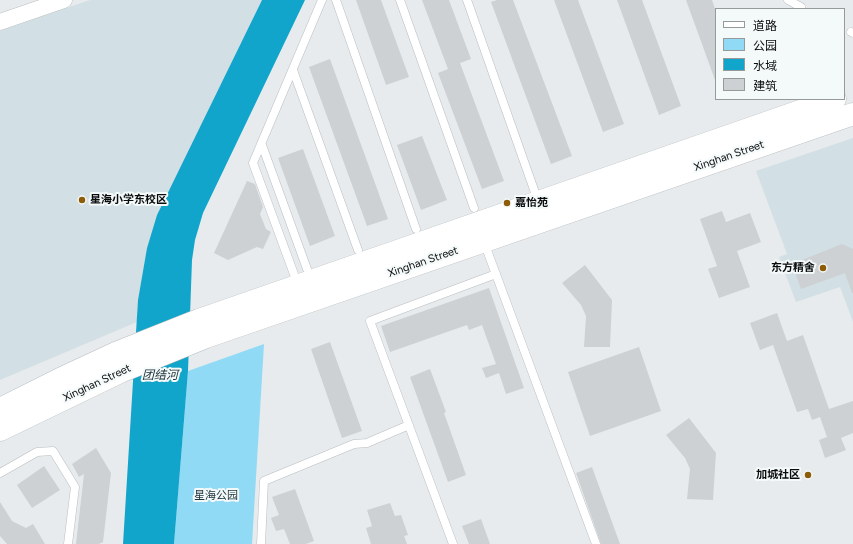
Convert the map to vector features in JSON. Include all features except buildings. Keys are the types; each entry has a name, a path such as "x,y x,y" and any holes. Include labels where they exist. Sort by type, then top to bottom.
{"main road":[{"name":"Xinghan Street","path":"0,409 60,379 119,362 202,328 302,277 538,203 832,100"},
{"name":"Xinghan Street","path":"202,328 484,241 853,114"},
{"name":"Xinghan Street","path":"0,430 119,362"}],"street":[{"path":"0,22 64,0"}],"lane":[{"path":"302,277 253,163 262,145 322,0"},
{"path":"336,0 416,229"},
{"path":"400,0 474,208"},
{"path":"467,0 538,203"},
{"path":"788,0 801,7"},
{"path":"293,70 358,250"},
{"path":"262,145 302,277"},
{"path":"484,241 596,544"},
{"path":"453,544 370,321 496,274"},
{"path":"260,544 264,481 354,444 367,443 409,425"},
{"path":"0,474 37,452 53,451 75,487 68,544"}],"shaded area":[{"name":"星海小学东校区","path":"90,0 262,0 157,215 147,248 138,300 137,322 0,380 0,31"},
{"path":"853,138 853,322 840,287 796,302 779,257 787,254 756,171"}],"green space":[{"name":"星海公园","path":"264,344 252,544 174,544 188,371"}],"water":[{"name":"团结河","path":"262,0 305,0 203,213 195,240 192,260 188,371 174,544 123,544 138,300 147,248 157,215"}],"place":[{"name":"星海小学东校区","path":"82,200"},
{"name":"嘉怡苑","path":"507,203"},
{"name":"东方精舍","path":"823,268"},
{"name":"加城社区","path":"808,475"}]}
